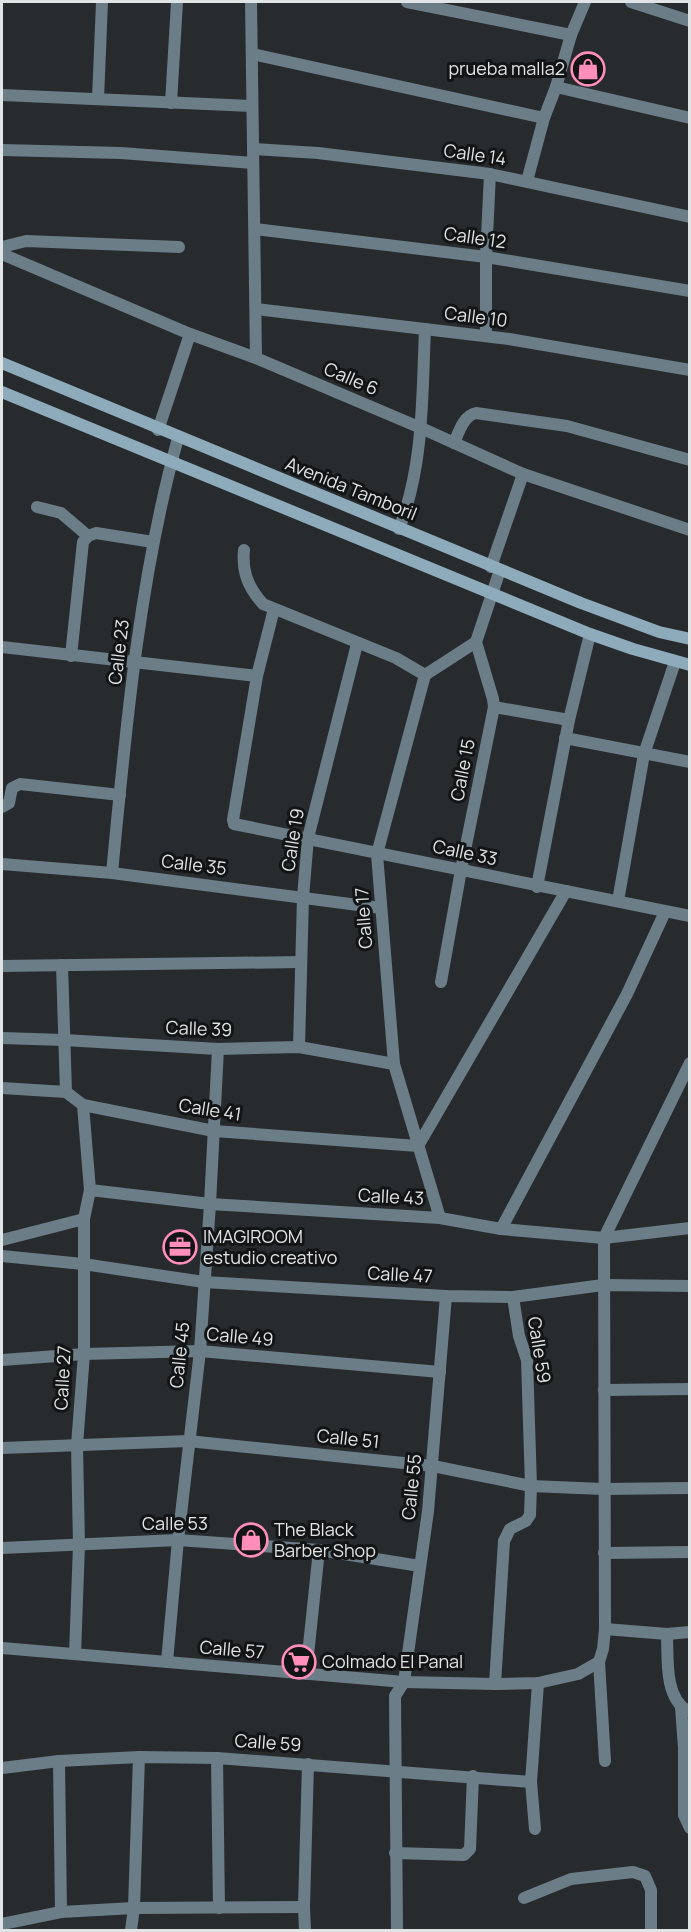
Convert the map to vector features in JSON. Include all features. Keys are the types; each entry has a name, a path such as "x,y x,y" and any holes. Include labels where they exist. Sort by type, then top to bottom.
{"main road":[{"name":"Avenida Tamboril","path":"2,363 158,430 620,619 690,639"},
{"path":"2,392 590,634 690,665"}],"street":[{"path":"98,99 102,2"},
{"path":"171,103 177,2"},
{"path":"251,2 256,358"},
{"path":"407,2 571,35"},
{"path":"526,181 571,35 585,2"},
{"path":"630,2 690,21"},
{"path":"252,54 544,118"},
{"path":"556,87 690,118"},
{"path":"2,95 252,106"},
{"name":"Calle 14","path":"253,149 318,153 490,174 690,217"},
{"path":"2,150 121,153 254,163"},
{"path":"486,336 486,257 490,174"},
{"name":"Calle 12","path":"255,229 486,257 690,291"},
{"path":"2,247 26,241 179,247"},
{"name":"Calle 6","path":"2,254 190,334 256,358 523,474 690,530"},
{"name":"Calle 10","path":"256,309 486,336 690,370"},
{"path":"399,529 413,487 421,428 425,329"},
{"path":"158,430 190,334"},
{"path":"454,443 466,418 476,412 567,426 690,460"},
{"name":"Calle 23","path":"112,873 136,662 153,542 178,438"},
{"path":"244,550 243,565 246,578 252,592 263,604 396,658 425,675 476,642 492,593 495,568 523,474"},
{"path":"37,507 61,513 88,536"},
{"path":"71,656 82,547 88,536 96,533 153,542"},
{"path":"2,646 71,656 257,676 274,609"},
{"path":"537,886 565,738 590,634"},
{"name":"Calle 15","path":"441,982 494,707 476,642"},
{"name":"Calle 19","path":"299,1047 303,897 308,838 357,644"},
{"path":"618,901 644,754 675,662"},
{"name":"Calle 17","path":"425,675 377,854 394,1064 440,1218"},
{"name":"Calle 33","path":"257,676 234,824 690,916"},
{"path":"494,707 569,720"},
{"path":"565,738 690,762"},
{"path":"2,807 9,803 12,788 20,784 120,795"},
{"name":"Calle 35","path":"2,864 112,873 381,908"},
{"path":"418,1146 566,891"},
{"path":"501,1229 627,994 665,912"},
{"path":"2,966 301,962"},
{"path":"2,1088 66,1092 62,965"},
{"name":"Calle 39","path":"2,1038 218,1049 299,1047 394,1064"},
{"name":"Calle 45","path":"167,1662 188,1441 200,1351 218,1049"},
{"path":"605,1761 599,1662 605,1629 604,1238 690,1062"},
{"name":"Calle 41","path":"66,1092 83,1104 214,1131 418,1146"},
{"name":"Calle 27","path":"75,1654 79,1545 77,1445 84,1354 84,1219 90,1190 83,1104"},
{"name":"Calle 43","path":"90,1190 210,1204 440,1218 501,1229 604,1238 690,1228"},
{"path":"2,1240 84,1219"},
{"name":"Calle 47","path":"2,1256 83,1264 204,1282 446,1296 513,1297 603,1285 690,1286"},
{"name":"Calle 55","path":"397,1930 395,1696 404,1682 420,1566 432,1466 446,1296"},
{"name":"Calle 59","path":"495,1684 504,1541 510,1529 526,1521 530,1515 526,1360 519,1336 513,1297"},
{"name":"Calle 49","path":"2,1360 84,1354 200,1351 440,1372"},
{"path":"604,1390 690,1389"},
{"name":"Calle 51","path":"2,1448 188,1441 432,1466 531,1486 603,1489 690,1488"},
{"name":"Calle 53","path":"2,1548 178,1540 319,1550 420,1566"},
{"path":"306,1674 319,1550"},
{"path":"604,1553 690,1552"},
{"path":"605,1629 667,1634 690,1632"},
{"path":"667,1634 669,1673 674,1696 686,1709 684,1748 687,1799 684,1815 690,1828"},
{"name":"Calle 57","path":"2,1648 404,1682 538,1683 578,1674 599,1662"},
{"path":"535,1829 531,1782 538,1683"},
{"path":"131,1930 134,1908 139,1757"},
{"name":"Calle 59","path":"2,1768 59,1761 139,1757 217,1758 531,1782"},
{"path":"217,1758 219,1908"},
{"path":"59,1761 61,1912"},
{"path":"305,1930 309,1764"},
{"path":"395,1853 464,1855 468,1853 470,1850 473,1776"},
{"path":"524,1898 571,1879 633,1872 645,1876 651,1890 651,1930"},
{"path":"2,1924 61,1912 134,1908 304,1907"}],"place":[{"name":"prueba malla2","path":"588,69"},
{"name":"IMAGIROOM estudio creativo","path":"180,1247"},
{"name":"The Black Barber Shop","path":"251,1540"},
{"name":"Colmado El Panal","path":"299,1662"}]}
